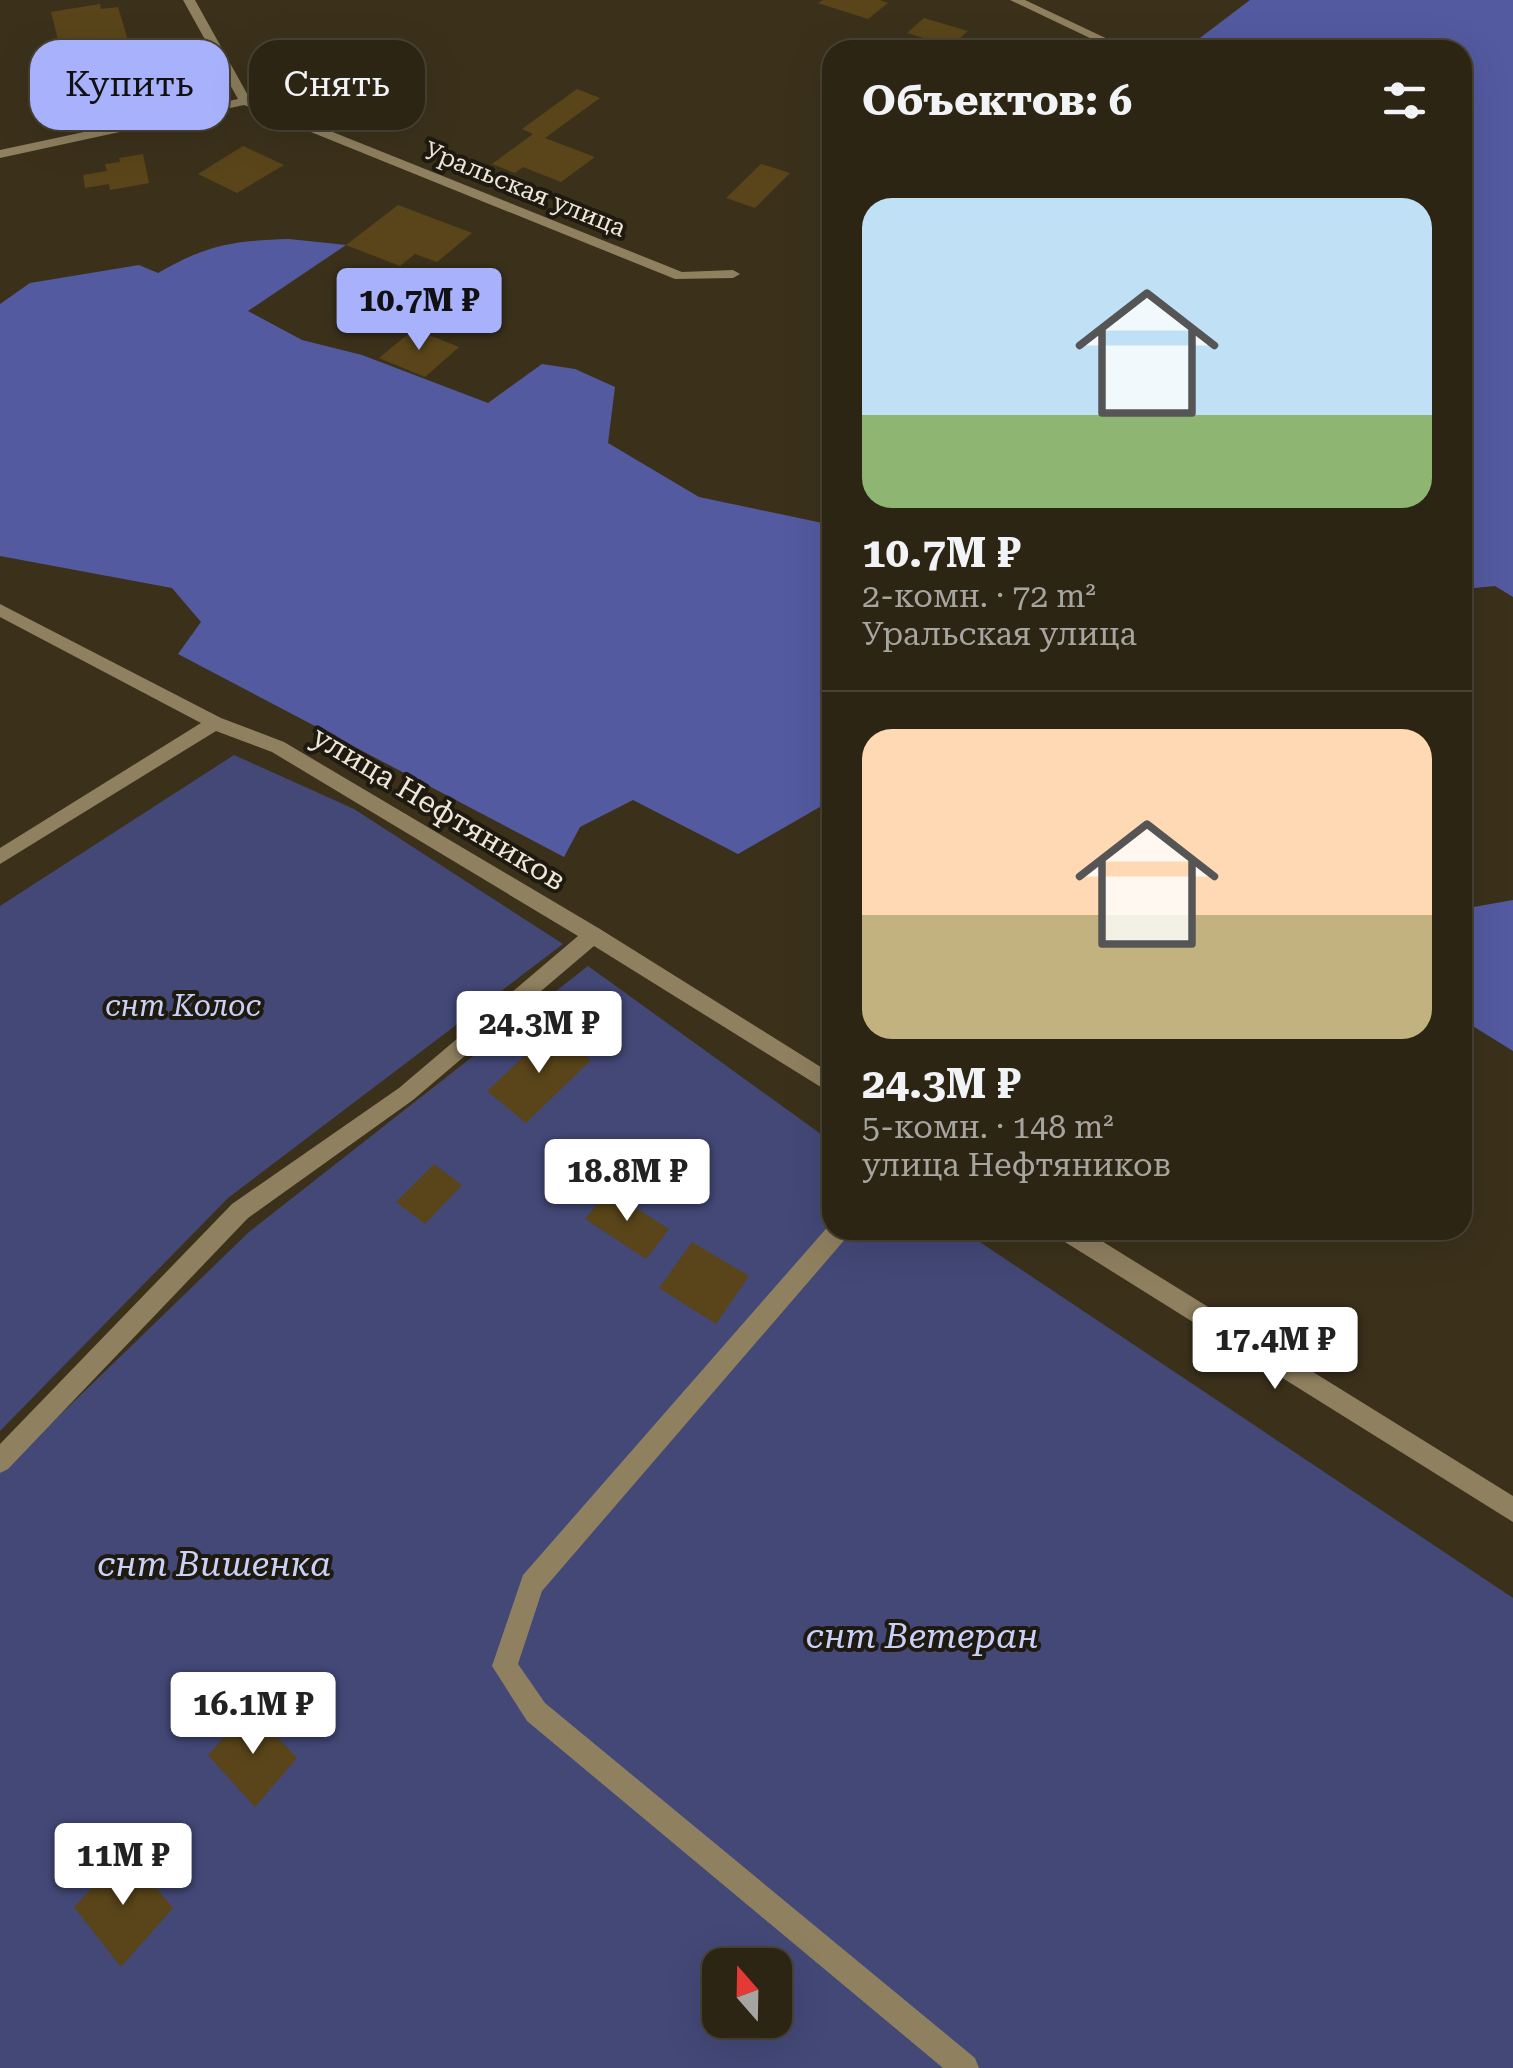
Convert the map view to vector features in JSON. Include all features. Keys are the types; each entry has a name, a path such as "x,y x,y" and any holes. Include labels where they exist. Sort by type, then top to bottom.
{"street":[{"path":"0,154 245,101 189,0"},
{"path":"1016,0 1103,40"},
{"name":"Уральская улица","path":"245,101 680,276 733,274"},
{"name":"улица Нефтяников","path":"0,610 215,724 278,747 593,935 822,1079"},
{"path":"0,857 215,724"},
{"path":"0,1461 240,1211 406,1094 593,935"},
{"path":"830,1240 532,1584 505,1666 536,1712 966,2068"},
{"path":"1081,1240 1513,1510"}],"green space":[{"name":"снт Колос","path":"234,755 354,809 563,944 228,1198 0,1431 0,906"},
{"name":"снт Ветеран","path":"588,966 822,1135 822,1240 977,1240 1513,1598 1513,2068 0,2068 0,1473 249,1232"}],"shaded area":[{"path":"1250,0 1513,0 1513,597 1495,586 1472,588 1472,40 1197,40"},
{"path":"289,239 346,245 248,311 302,340 362,355 488,403 542,364 575,369 615,387 608,443 699,497 822,523 822,806 738,854 633,800 580,827 564,857 178,654 201,622 172,588 0,556 0,304 30,283 139,265 158,273 221,246"},
{"path":"1513,900 1513,1051 1472,1026 1472,907"}],"building":[{"path":"818,3 888,3 868,19"},
{"path":"100,4 101,9 118,7 128,40 58,40 51,12"},
{"path":"924,18 968,31 958,40 931,40 907,33"},
{"path":"577,89 600,98 545,138 595,157 561,182 523,167 515,173 492,164 533,134 522,129"},
{"path":"243,146 284,165 237,193 198,174"},
{"path":"143,154 149,183 110,190 109,184 85,188 83,175 107,171 105,164 120,162 119,158"},
{"path":"761,164 790,173 755,208 726,198"},
{"path":"398,205 472,233 437,262 415,254 400,266 346,245"},
{"path":"414,329 459,347 425,377 379,358"},
{"path":"552,1030 591,1060 526,1123 487,1091"},
{"path":"434,1164 462,1185 425,1224 396,1202"},
{"path":"608,1190 669,1229 646,1259 585,1219"},
{"path":"692,1242 749,1276 716,1324 659,1288"},
{"path":"250,1708 297,1758 255,1807 208,1755"},
{"path":"126,1851 173,1908 121,1967 74,1907"}],"park label":[{"name":"снт Вишенка","path":"214,1564"}]}
